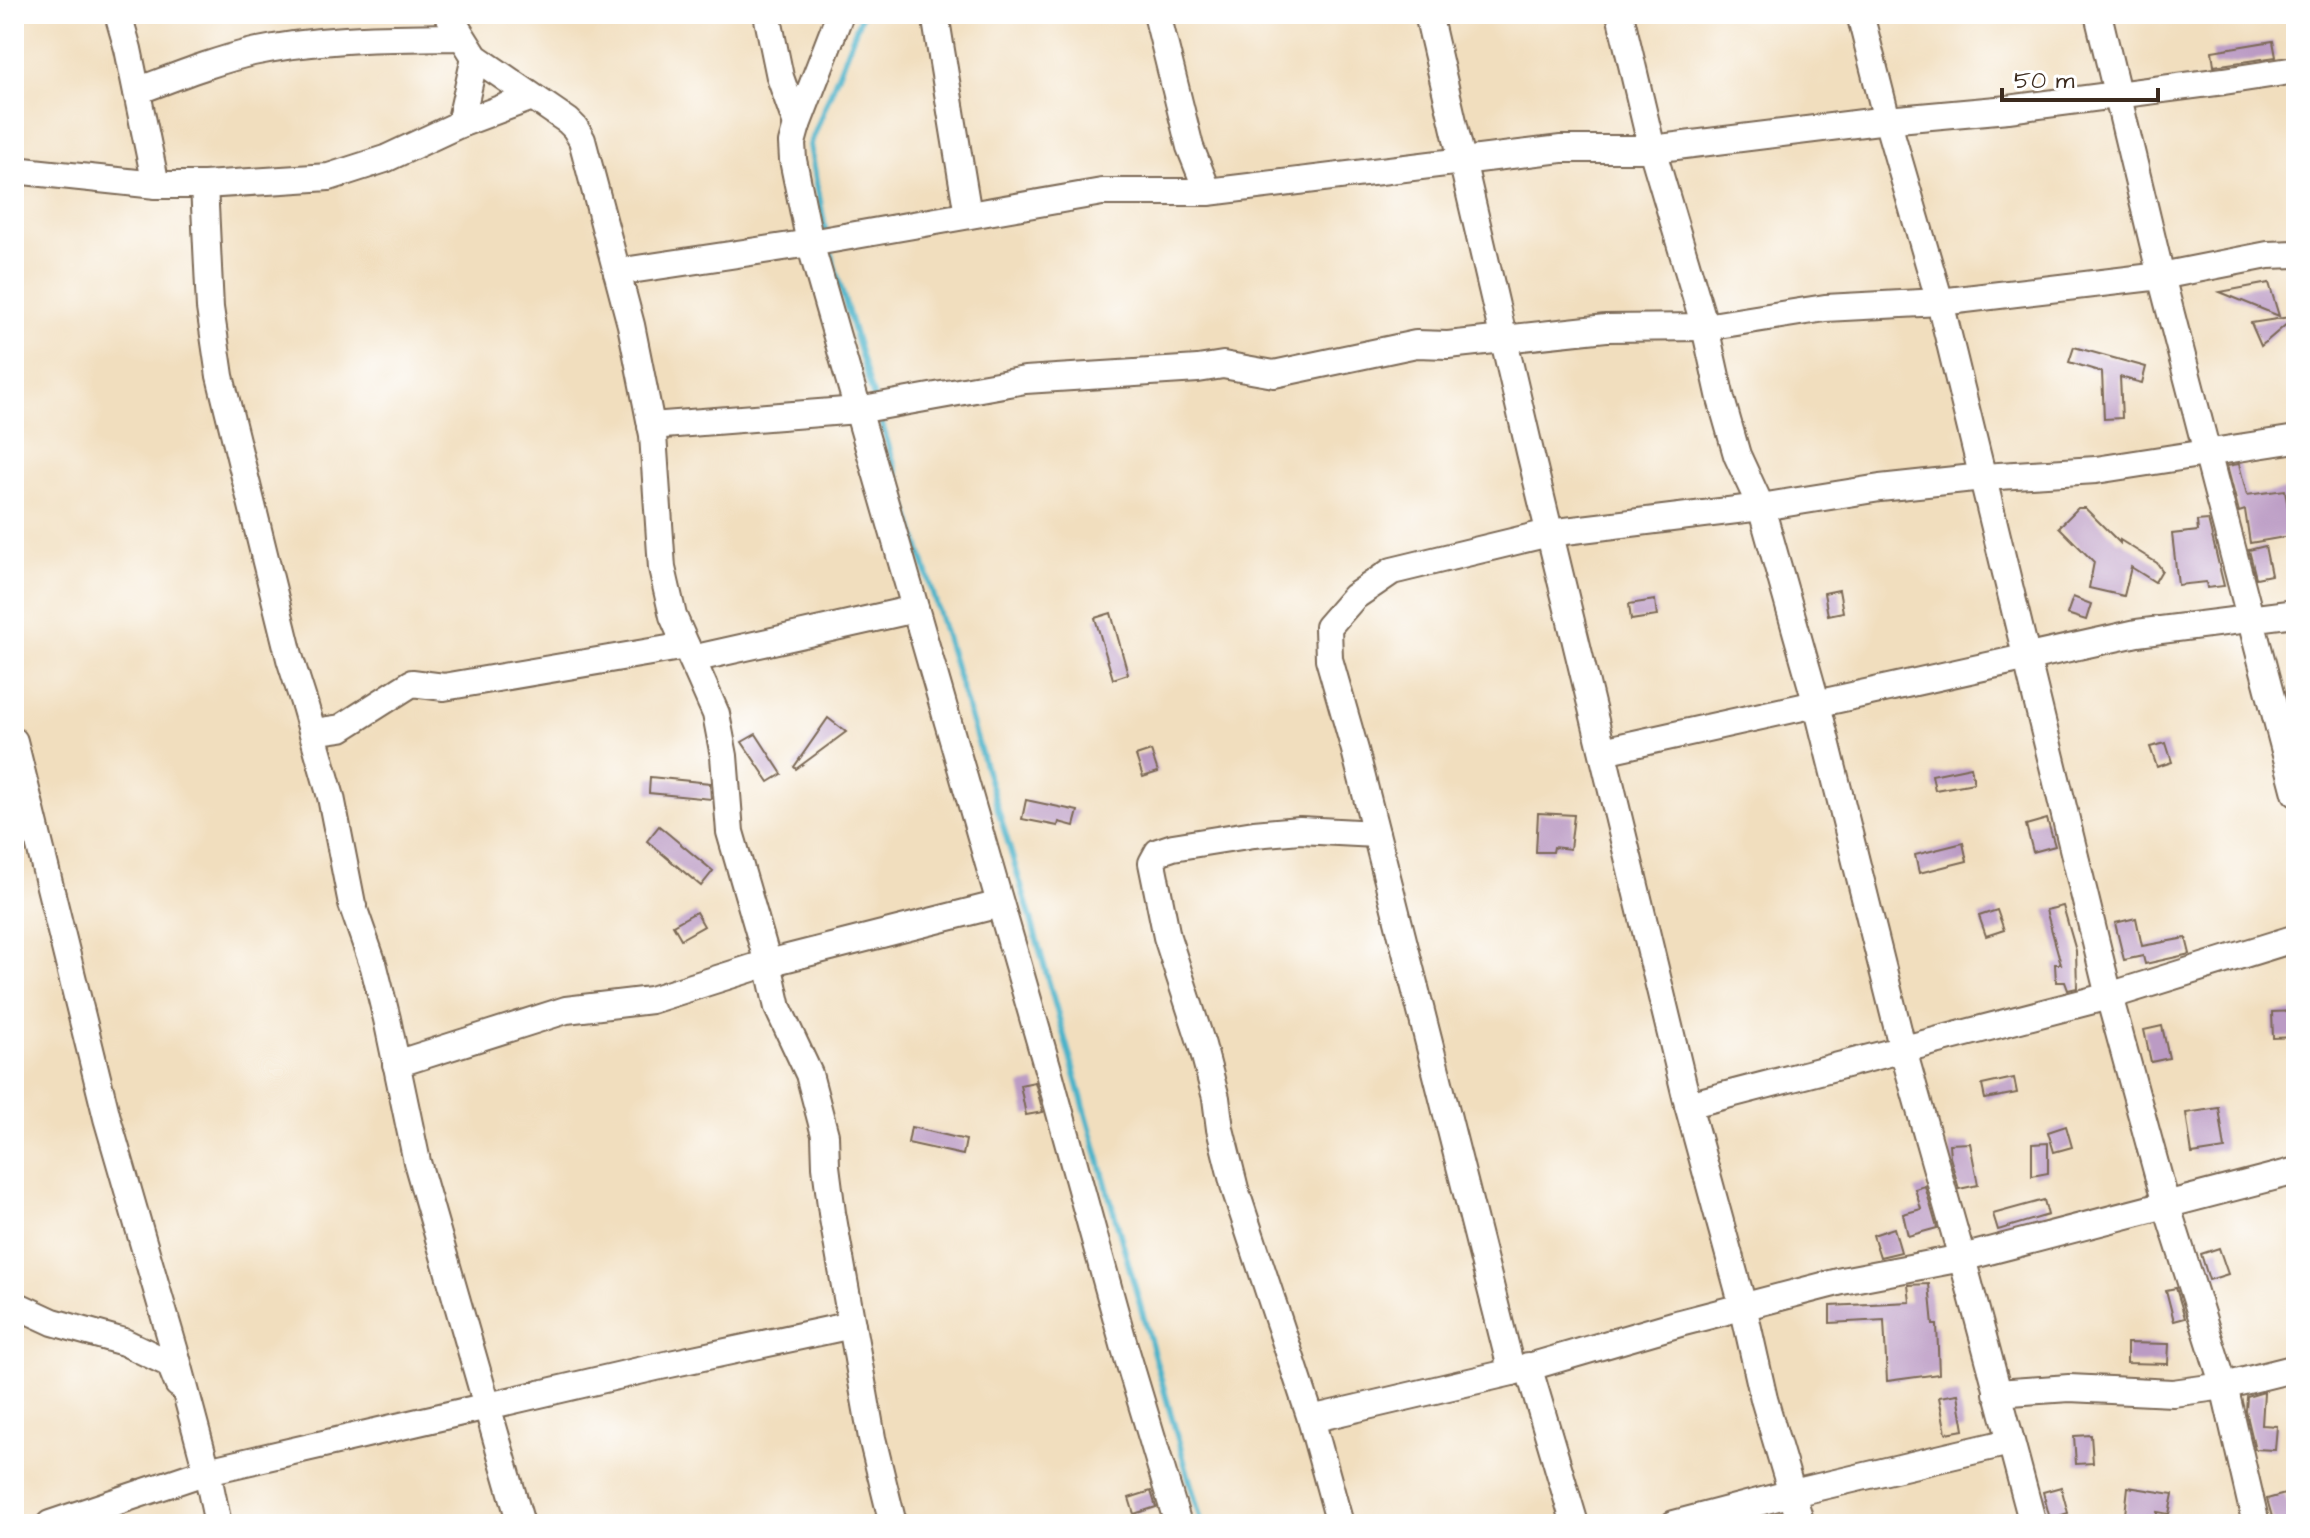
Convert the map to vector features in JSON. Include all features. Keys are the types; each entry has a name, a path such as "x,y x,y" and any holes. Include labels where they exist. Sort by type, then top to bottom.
{"street":[{"path":"118,14 156,185"},
{"path":"767,14 780,77 797,125"},
{"path":"840,14 797,125 792,143 793,160 822,241 858,410 1124,1345 1178,1524"},
{"path":"935,14 968,215"},
{"path":"1157,14 1190,147 1208,192"},
{"path":"1428,14 1549,533 1688,1105 1743,1306 1764,1399 1801,1524"},
{"path":"1620,14 1652,149 1705,327 1721,399 1737,455 1761,507 1817,705 1903,1050 2033,1524"},
{"path":"1860,14 1940,302 2109,996 2166,1204 2224,1386 2256,1524"},
{"path":"2098,14 2161,276 2296,793"},
{"path":"137,91 252,52 334,40 462,36 532,97 568,121 582,140 631,325 651,426 662,568 673,616 716,714 724,756 730,832 778,1008 809,1074 825,1135 832,1213 872,1438 892,1524"},
{"path":"460,124 462,36"},
{"path":"617,272 822,241 1102,192 1208,192 1561,149 1652,149 1887,120 2008,109 2296,70"},
{"path":"14,170 156,185 329,177 385,159 460,124 532,97"},
{"path":"204,185 210,308 220,376 290,659 331,797 352,904 374,967 417,1162 521,1524"},
{"path":"651,426 858,410 1025,380 1223,365 1274,374 1416,344 1448,345 1606,328 1705,327 1825,308 1940,302 2161,276 2268,255 2296,254"},
{"path":"1575,1524 1520,1369 1329,659 1328,627 1354,597 1392,571 1549,533 1761,507 1880,488 1983,477 2096,470 2296,439"},
{"path":"313,732 341,728 412,683 444,687 689,652 915,609"},
{"path":"1603,751 2137,633 2296,613"},
{"path":"14,741 107,1118 207,1471 218,1524"},
{"path":"1340,1524 1311,1419 1235,1189 1220,1129 1216,1098 1167,937 1152,863 1158,852 1173,847 1254,834 1300,830 1376,834"},
{"path":"396,1064 566,1010 651,1000 768,963 1000,904"},
{"path":"1688,1105 2109,996 2296,938"},
{"path":"1311,1419 1520,1369 1842,1281 1962,1258 2296,1171"},
{"path":"14,1304 53,1322 124,1342 170,1364 190,1413"},
{"path":"50,1524 207,1471 852,1325"},
{"path":"1997,1393 2069,1388 2173,1393 2224,1386 2296,1368"},
{"path":"1674,1524 2010,1442"}],"building":[{"path":"2273,41 2276,57 2214,66 2212,51"},
{"path":"2269,283 2279,316 2220,292"},
{"path":"2296,316 2261,346 2251,323"},
{"path":"2074,347 2146,367 2142,383 2120,377 2122,418 2104,419 2102,372 2069,362"},
{"path":"2239,464 2247,495 2285,490 2296,535 2250,543 2245,510 2239,512 2227,466"},
{"path":"2078,508 2085,508 2120,543 2120,540 2157,563 2162,570 2155,582 2131,567 2124,596 2089,588 2094,562 2059,527"},
{"path":"2208,520 2224,586 2207,588 2206,582 2178,585 2172,534 2198,531 2197,521"},
{"path":"2265,546 2271,575 2256,578 2249,550"},
{"path":"1839,590 1843,612 1828,615 1824,593"},
{"path":"2073,597 2091,604 2086,620 2067,614"},
{"path":"1655,600 1657,616 1631,620 1629,604"},
{"path":"1111,613 1128,674 1113,679 1095,618"},
{"path":"828,718 846,732 796,769 794,767"},
{"path":"756,734 782,774 769,782 742,742"},
{"path":"2166,743 2172,762 2157,767 2150,747"},
{"path":"1151,751 1158,772 1143,777 1136,756"},
{"path":"1971,767 1974,783 1935,790 1932,775"},
{"path":"650,777 710,783 711,799 649,793"},
{"path":"1026,800 1078,811 1074,826 1022,819"},
{"path":"1538,813 1574,815 1570,849 1554,847 1553,852 1536,852"},
{"path":"2047,819 2055,846 2033,852 2026,825"},
{"path":"659,826 713,871 701,886 647,841"},
{"path":"1963,843 1967,861 1919,873 1915,855"},
{"path":"2063,906 2076,951 2077,988 2068,990 2065,982 2056,982 2055,964 2061,964 2046,910"},
{"path":"1997,910 2004,930 1986,936 1979,916"},
{"path":"696,912 704,926 681,939 673,925"},
{"path":"2136,918 2142,946 2186,938 2190,954 2145,964 2143,956 2124,960 2115,923"},
{"path":"2296,1011 2296,1037 2273,1038 2272,1012"},
{"path":"2162,1026 2169,1058 2151,1062 2144,1030"},
{"path":"2014,1078 2017,1093 1985,1099 1982,1085"},
{"path":"1035,1082 1043,1112 1026,1115 1020,1085"},
{"path":"2219,1108 2225,1149 2192,1154 2186,1113"},
{"path":"2066,1126 2072,1147 2054,1152 2048,1132"},
{"path":"911,1127 966,1140 963,1155 908,1143"},
{"path":"1970,1143 1978,1185 1959,1189 1949,1144"},
{"path":"2048,1143 2048,1173 2032,1176 2032,1144"},
{"path":"1925,1186 1937,1228 1908,1236 1903,1214 1921,1209 1915,1189"},
{"path":"2044,1200 2048,1215 1998,1230 1993,1214"},
{"path":"1894,1228 1901,1252 1880,1257 1873,1235"},
{"path":"2219,1248 2228,1274 2209,1280 2201,1254"},
{"path":"1929,1284 1933,1325 1937,1325 1939,1374 1887,1381 1884,1320 1830,1323 1830,1306 1910,1302 1908,1285"},
{"path":"2176,1288 2185,1318 2174,1321 2166,1290"},
{"path":"2127,1343 2169,1344 2168,1364 2127,1363"},
{"path":"2264,1392 2262,1425 2277,1426 2275,1450 2255,1449 2246,1411 2247,1397"},
{"path":"1958,1394 1964,1430 1946,1433 1939,1397"},
{"path":"2091,1435 2093,1463 2076,1464 2074,1436"},
{"path":"2061,1487 2068,1513 2050,1519 2043,1492"},
{"path":"2128,1487 2173,1494 2169,1514 2157,1512 2156,1524 2124,1524"},
{"path":"1151,1491 1156,1507 1134,1514 1129,1498"},
{"path":"2285,1494 2293,1524 2274,1524 2267,1499"}],"waterway":[{"path":"826,234 810,145 862,14"},
{"path":"828,245 874,399"},
{"path":"879,414 1031,919 1202,1524"}]}
